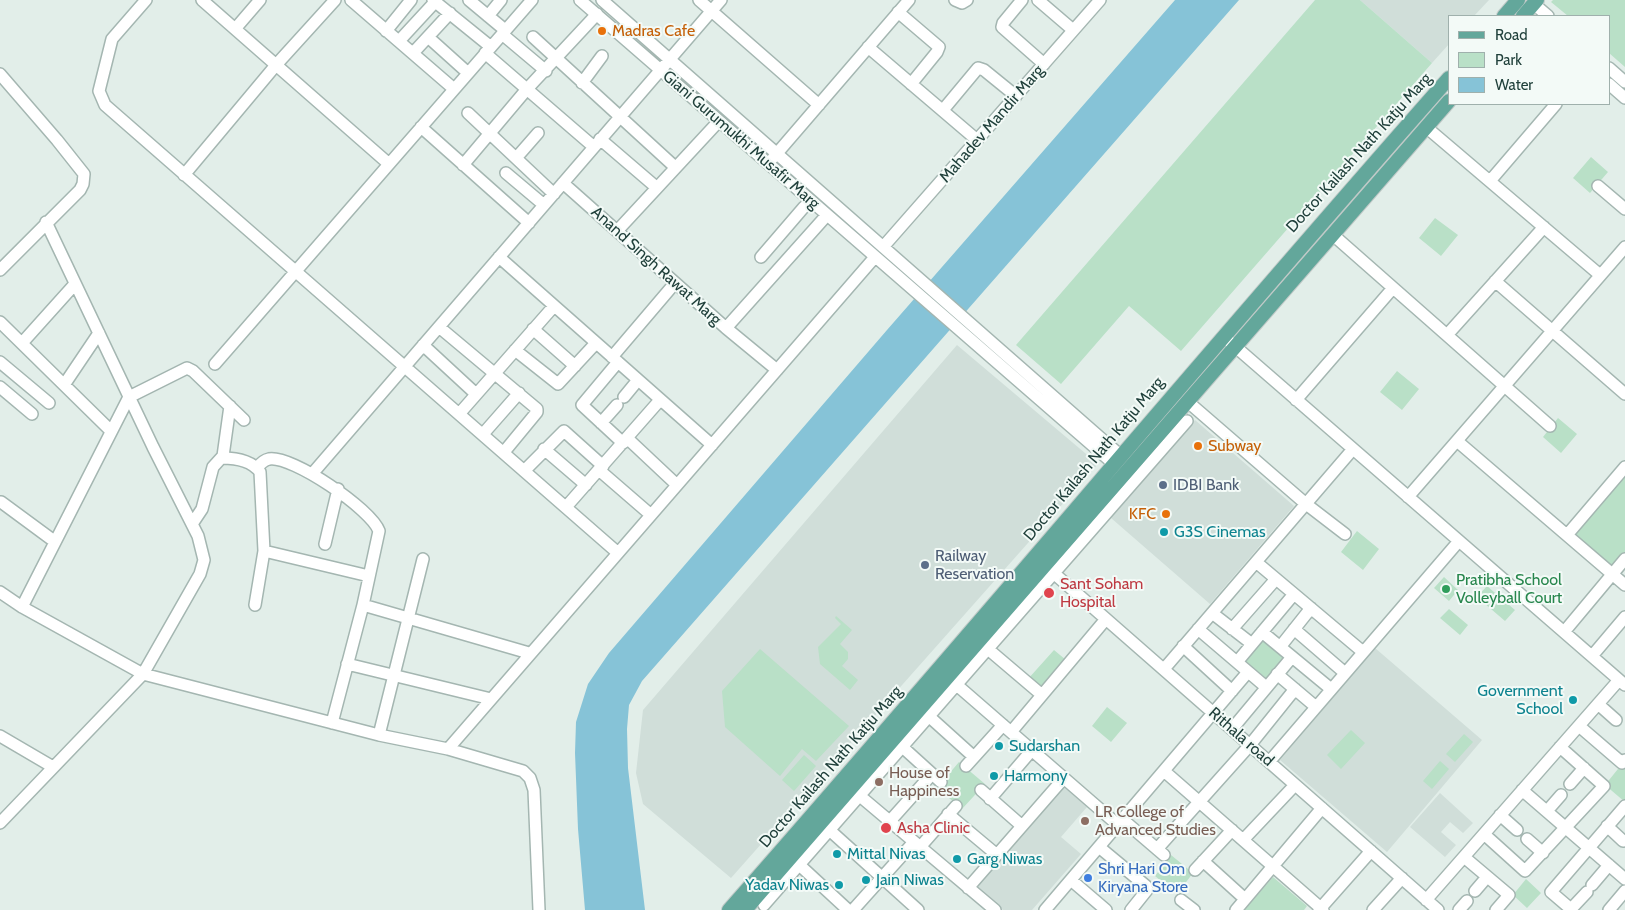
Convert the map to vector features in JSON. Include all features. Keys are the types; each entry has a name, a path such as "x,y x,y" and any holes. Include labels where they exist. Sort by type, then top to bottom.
{"main road":[{"path":"1505,15 1518,0"},
{"name":"Doctor Kailash Nath Katju Marg","path":"745,910 759,901 952,681 1044,565 1117,460 1448,79"},
{"name":"Doctor Kailash Nath Katju Marg","path":"729,910 759,901 1044,565 1448,102"},
{"path":"1391,144 1402,154"}],"street":[{"path":"146,0 112,40 99,91 105,105 184,176 618,553"},
{"path":"202,0 389,164"},
{"path":"236,29 260,0"},
{"path":"184,176 276,65 335,0"},
{"path":"386,30 411,0"},
{"path":"469,0 546,71"},
{"path":"215,364 532,0"},
{"name":"Giani Gurumukhi Musafir Marg","path":"580,0 875,257 906,276"},
{"name":"Giani Gurumukhi Musafir Marg","path":"602,0 883,247 906,276"},
{"path":"699,0 819,104"},
{"path":"312,474 720,0"},
{"path":"768,164 908,0"},
{"path":"956,0 962,3 967,0"},
{"path":"1022,0 1003,23 1002,27 1044,64"},
{"path":"1038,0 1073,30"},
{"path":"399,42 434,1 488,50 527,90 656,187"},
{"path":"488,16 498,1"},
{"path":"358,2 399,42 454,89"},
{"name":"Mahadev Mandir Marg","path":"883,247 1044,64 1073,30 1092,3"},
{"path":"1530,10 1545,15"},
{"path":"898,12 939,47 911,84"},
{"path":"413,53 450,14"},
{"path":"463,165 527,90 597,14"},
{"path":"428,37 468,73"},
{"path":"533,37 556,60 676,167"},
{"path":"868,47 977,140"},
{"path":"582,83 602,56"},
{"path":"943,110 978,68 984,70 1016,96"},
{"path":"1610,69 1625,82"},
{"path":"0,74 58,140 84,174 80,190 0,270"},
{"path":"1610,85 1625,98"},
{"path":"1490,181 1555,105"},
{"path":"468,113 517,157 554,194"},
{"path":"617,231 719,121"},
{"path":"421,127 529,223"},
{"path":"1426,127 1600,275"},
{"path":"517,157 538,133"},
{"path":"506,173 544,205"},
{"name":"Anand Singh Rawat Marg","path":"563,183 726,328 827,215"},
{"path":"1598,186 1625,209"},
{"path":"761,257 804,207"},
{"path":"0,822 143,674 200,574 204,560 203,548 192,524 46,222"},
{"path":"1447,335 1544,227"},
{"path":"1332,234 1550,426"},
{"path":"1408,497 1625,247"},
{"path":"499,257 712,445"},
{"path":"448,748 875,257"},
{"path":"906,276 1117,460"},
{"path":"1495,281 1625,394"},
{"path":"675,283 615,359 582,405 601,423 625,440 677,485"},
{"path":"22,343 75,284"},
{"path":"1296,400 1393,288"},
{"path":"458,414 554,306"},
{"path":"0,322 111,431"},
{"path":"438,327 537,409 537,412 504,452"},
{"path":"726,328 777,370"},
{"path":"533,329 575,366"},
{"path":"64,385 99,333"},
{"path":"1223,336 1622,682 1598,704 1426,900"},
{"path":"515,350 556,384 560,383 596,343"},
{"path":"423,345 476,394"},
{"path":"0,362 49,403"},
{"path":"22,607 129,397 187,368 193,371 244,420"},
{"path":"601,423 638,380"},
{"path":"0,387 32,414"},
{"path":"483,434 519,393"},
{"path":"566,508 660,400"},
{"path":"1187,401 1306,504 1345,534"},
{"path":"192,524 202,509 213,467 222,458 230,406"},
{"path":"1044,565 1187,421"},
{"path":"524,471 564,431 651,515"},
{"path":"1457,441 1625,585"},
{"path":"544,449 586,485"},
{"path":"1164,669 1353,449"},
{"path":"222,458 242,460 257,468 261,476 264,551 255,605"},
{"path":"257,468 265,460 276,459 312,474 338,490 374,522 379,531 363,605 332,723"},
{"path":"1567,535 1625,467"},
{"path":"325,544 338,490"},
{"path":"1,502 54,541"},
{"path":"1269,762 1459,541"},
{"path":"264,551 368,576"},
{"path":"380,735 423,559"},
{"path":"1564,632 1625,559"},
{"path":"1256,562 1363,652"},
{"name":"Rithala road","path":"1044,565 1438,910"},
{"path":"1232,629 1276,579"},
{"path":"0,592 22,607 143,674 380,735 448,748 513,766 524,771 530,778 535,801 539,910"},
{"path":"1237,662 1294,594"},
{"path":"363,605 529,653"},
{"path":"1280,647 1311,608"},
{"path":"1212,613 1252,644"},
{"path":"1592,656 1625,617"},
{"path":"925,712 970,761 1042,695 1106,618"},
{"path":"1198,629 1266,687"},
{"path":"1294,629 1345,673"},
{"path":"1262,632 1331,689"},
{"path":"983,644 1042,695"},
{"path":"1184,646 1232,691"},
{"path":"1232,729 1292,656"},
{"path":"347,664 491,699"},
{"path":"1045,910 1248,672"},
{"path":"1277,674 1316,707"},
{"path":"952,681 1064,778 1161,852 1199,802 1250,745 1295,689"},
{"path":"1598,704 1622,725"},
{"path":"1579,726 1622,763 1625,760"},
{"path":"0,736 53,767"},
{"path":"898,743 942,782"},
{"path":"1484,834 1525,871 1604,786 1560,748"},
{"path":"990,799 1032,750"},
{"path":"1570,784 1584,768"},
{"path":"1164,771 1321,909 1371,851"},
{"path":"890,821 932,774"},
{"path":"968,888 1064,778"},
{"path":"1243,840 1295,785"},
{"path":"981,790 1022,826"},
{"path":"1522,790 1625,879"},
{"path":"855,792 968,888 982,906 995,910"},
{"path":"1546,811 1561,795"},
{"path":"1609,865 1572,910 1551,892 1625,806"},
{"path":"1236,910 1322,808"},
{"path":"853,910 882,878 952,810 997,855"},
{"path":"1500,815 1517,830"},
{"path":"825,826 918,910"},
{"path":"1607,826 1624,841"},
{"path":"1232,830 1199,866 1245,900"},
{"path":"1527,839 1543,853"},
{"path":"1098,847 1146,886 1147,890 1131,910"},
{"path":"1464,857 1509,895 1496,910"},
{"path":"794,861 848,910"},
{"path":"1475,892 1487,877"},
{"path":"1373,910 1402,878"},
{"path":"1071,880 1106,910"},
{"path":"1609,910 1625,891"}],"shaded area":[{"path":"1360,0 1489,0 1475,15 1448,15 1448,45 1432,63"},
{"path":"957,345 1098,464 731,878 643,804 636,773 643,710"},
{"path":"1195,420 1294,506 1210,604 1111,518"},
{"path":"1375,648 1482,740 1387,852 1280,760"},
{"path":"1064,787 1087,807 1061,837 1081,854 1032,910 1003,910 976,887"},
{"path":"1440,793 1473,823 1463,833 1450,822 1441,832 1456,845 1445,857 1410,827"}],"green space":[{"path":"1315,0 1360,0 1432,63 1181,351 1129,306 1061,384 1016,345"},
{"path":"1553,0 1625,0 1625,67 1610,54 1610,15 1567,15 1551,2"},
{"path":"1591,157 1608,172 1590,193 1573,178"},
{"path":"1435,218 1458,235 1441,256 1419,238"},
{"path":"1397,371 1419,389 1402,410 1380,392"},
{"path":"1558,418 1577,434 1561,453 1543,437"},
{"path":"1625,474 1625,552 1611,568 1572,534"},
{"path":"1357,531 1379,549 1363,570 1341,552"},
{"name":"Pratibha School Volleyball Court","path":"1444,577 1458,590 1449,601 1434,588"},
{"path":"1487,586 1515,610 1505,621 1477,597"},
{"path":"1449,609 1468,625 1460,635 1440,618"},
{"path":"836,616 852,630 840,644 848,652 848,659 842,666 858,680 850,690 820,664 818,647 841,624 835,618"},
{"path":"1262,640 1284,658 1267,679 1245,661"},
{"path":"760,649 849,726 816,761 802,749 780,776 725,727 722,691"},
{"path":"1054,650 1066,660 1040,690 1028,679"},
{"path":"1107,707 1127,723 1111,742 1092,726"},
{"path":"1351,730 1365,743 1341,769 1327,755"},
{"path":"1464,734 1473,742 1455,762 1446,754"},
{"path":"804,755 816,766 794,791 782,780"},
{"path":"1440,761 1449,769 1432,789 1423,781"},
{"path":"959,762 985,784 962,809 937,788"},
{"path":"1622,764 1625,767 1625,802 1605,785"},
{"path":"1171,855 1193,873 1177,894 1155,876"},
{"path":"1273,877 1307,906 1304,910 1244,910"},
{"path":"1526,879 1541,893 1527,908 1513,895"}],"water":[{"path":"1175,0 1239,0 642,681 629,705 627,729 628,768 645,910 585,910 578,829 575,753 576,722 588,684 609,653"}],"place":[{"name":"Madras Cafe","path":"602,31"},
{"name":"Subway","path":"1198,446"},
{"name":"IDBI Bank","path":"1163,485"},
{"name":"KFC","path":"1166,514"},
{"name":"G3S Cinemas","path":"1164,532"},
{"name":"Railway Reservation","path":"925,565"},
{"name":"Pratibha School Volleyball Court","path":"1446,589"},
{"name":"Sant Soham Hospital","path":"1049,593"},
{"name":"Government School","path":"1573,700"},
{"name":"Sudarshan","path":"999,746"},
{"name":"Harmony","path":"994,776"},
{"name":"House of Happiness","path":"879,782"},
{"name":"LR College of Advanced Studies","path":"1085,821"},
{"name":"Asha Clinic","path":"886,828"},
{"name":"Mittal Nivas","path":"837,854"},
{"name":"Garg Niwas","path":"957,859"},
{"name":"Shri Hari Om Kiryana Store","path":"1088,878"},
{"name":"Jain Niwas","path":"866,880"},
{"name":"Yadav Niwas","path":"839,885"}]}
